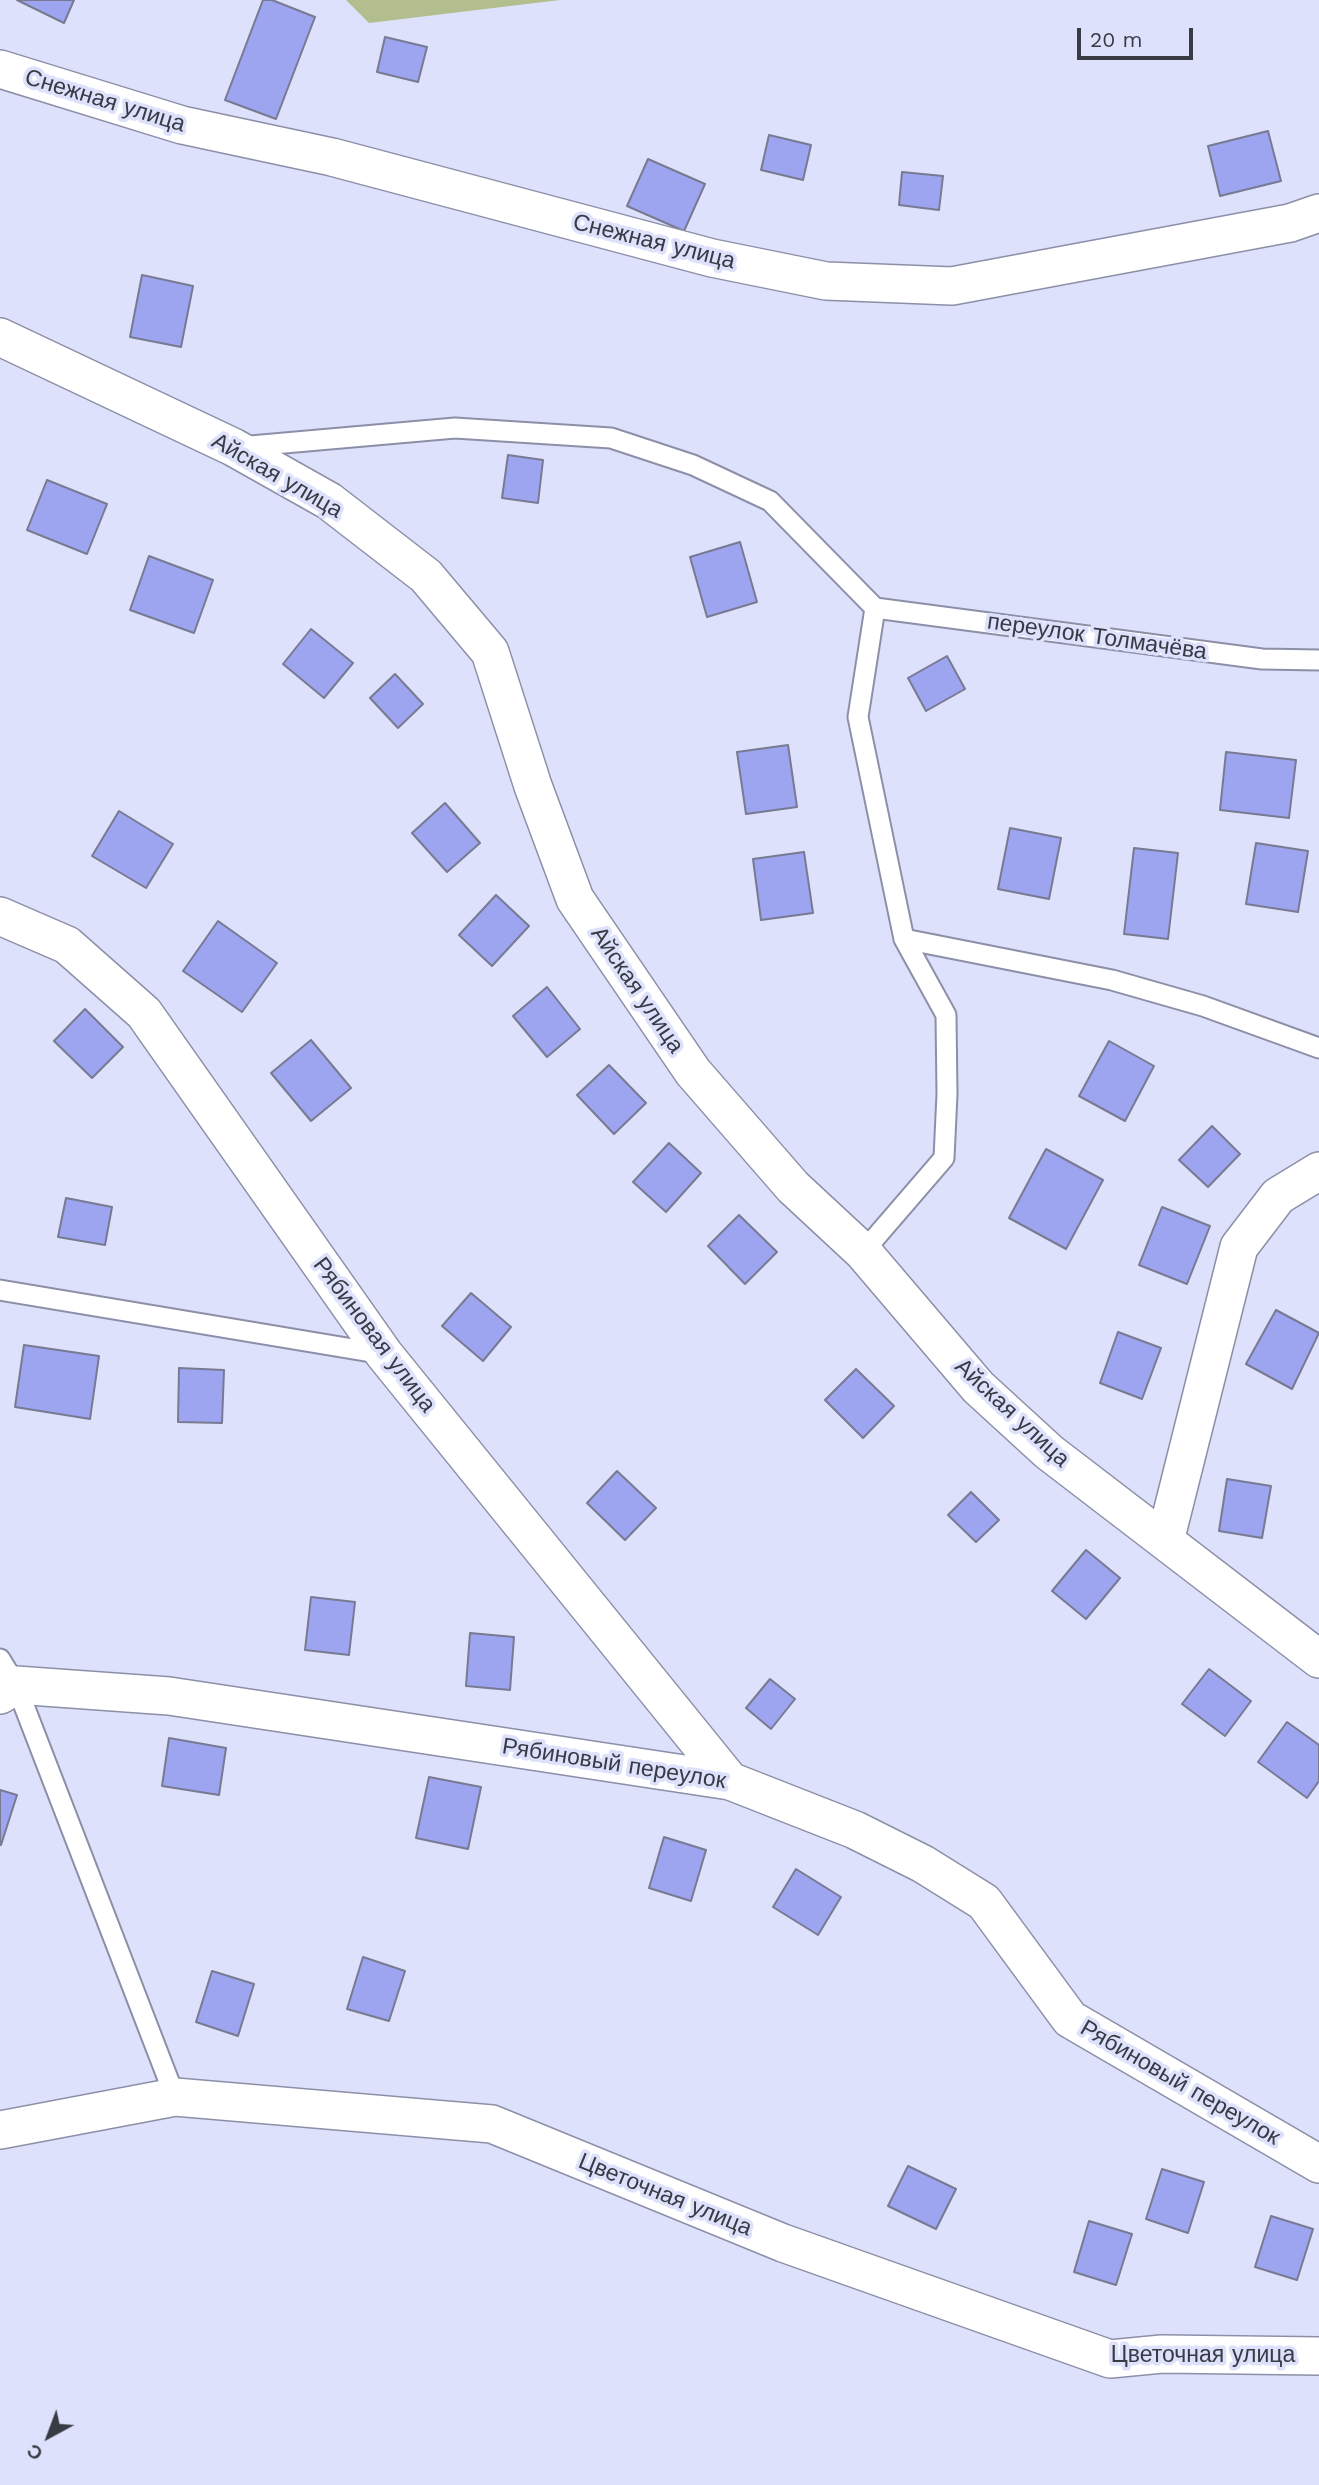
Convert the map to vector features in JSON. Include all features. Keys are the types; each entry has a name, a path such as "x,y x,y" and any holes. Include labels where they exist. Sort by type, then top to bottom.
{"street":[{"name":"Снежная улица","path":"0,69 182,125 332,157 712,258 826,281 952,286 1290,223 1319,214"},
{"name":"Айская улица","path":"0,337 233,447 329,501 426,576 491,652 533,786 575,899 693,1072 793,1187 863,1252 978,1387 1049,1452 1319,1659"},
{"name":"Рябиновая улица","path":"0,916 67,945 144,1013 384,1354 730,1781"},
{"path":"1165,1541 1239,1247 1278,1196 1319,1171"},
{"name":"Рябиновый переулок","path":"5,1680 169,1696 730,1781 855,1830 923,1864 984,1902 1070,2019 1319,2164"},
{"name":"Цветочная улица","path":"0,2130 175,2097 492,2124 783,2243 1110,2359 1162,2354 1319,2356"}],"lane":[{"path":"233,447 455,428 611,438 693,465 770,501 875,608 858,717 904,939 946,1015 947,1094 944,1158 863,1252"},
{"name":"переулок Толмачёва","path":"875,608 1262,659 1319,660"},
{"path":"904,939 1112,980 1203,1006 1319,1048"},
{"path":"0,1290 384,1354"},
{"path":"5,1680 175,2097"}],"green space":[{"path":"346,0 560,0 369,23"}],"building":[{"path":"17,0 74,0 64,23"},
{"path":"263,0 272,0 315,17 276,119 225,100"},
{"path":"385,37 427,47 418,82 377,72"},
{"path":"1268,131 1281,181 1220,196 1208,146"},
{"path":"769,135 811,145 803,180 761,170"},
{"path":"648,159 705,184 684,231 627,206"},
{"path":"902,172 943,176 939,210 899,205"},
{"path":"142,275 193,286 181,347 130,337"},
{"path":"508,455 543,460 538,503 502,498"},
{"path":"47,480 107,504 87,554 27,530"},
{"path":"740,542 757,602 707,617 690,557"},
{"path":"149,556 213,580 194,633 130,610"},
{"path":"311,629 353,663 324,698 283,664"},
{"path":"947,656 965,689 926,711 908,678"},
{"path":"395,674 423,704 398,728 370,698"},
{"path":"788,745 797,807 746,814 737,752"},
{"path":"1226,752 1296,760 1289,818 1220,810"},
{"path":"445,803 480,843 447,872 412,833"},
{"path":"119,811 173,844 146,888 92,856"},
{"path":"1010,828 1061,838 1049,899 998,889"},
{"path":"1256,843 1308,851 1298,912 1246,904"},
{"path":"1134,848 1178,853 1168,939 1124,934"},
{"path":"804,852 813,913 761,920 753,859"},
{"path":"496,895 529,926 492,966 459,935"},
{"path":"218,921 277,963 242,1012 183,971"},
{"path":"547,987 580,1029 547,1057 513,1016"},
{"path":"85,1009 123,1047 92,1078 54,1041"},
{"path":"311,1040 351,1088 311,1121 271,1073"},
{"path":"1109,1041 1154,1066 1125,1121 1079,1096"},
{"path":"609,1065 646,1103 614,1134 577,1095"},
{"path":"1212,1126 1240,1154 1208,1187 1179,1160"},
{"path":"669,1143 701,1173 666,1212 633,1182"},
{"path":"1046,1149 1103,1180 1066,1249 1009,1218"},
{"path":"66,1198 112,1207 105,1245 58,1237"},
{"path":"1162,1207 1210,1226 1187,1284 1139,1265"},
{"path":"739,1215 777,1252 745,1284 708,1246"},
{"path":"471,1293 511,1327 483,1361 442,1326"},
{"path":"1276,1310 1319,1333 1292,1389 1246,1364"},
{"path":"1118,1332 1161,1348 1142,1399 1100,1383"},
{"path":"24,1345 99,1356 90,1419 15,1407"},
{"path":"179,1368 224,1370 222,1423 178,1422"},
{"path":"856,1369 894,1406 863,1438 825,1400"},
{"path":"617,1471 656,1508 625,1540 587,1503"},
{"path":"1227,1479 1271,1486 1262,1538 1219,1531"},
{"path":"971,1492 999,1520 976,1542 948,1515"},
{"path":"1086,1550 1120,1578 1086,1619 1052,1591"},
{"path":"311,1597 355,1602 349,1655 305,1650"},
{"path":"470,1633 514,1637 510,1690 466,1686"},
{"path":"1209,1669 1251,1701 1225,1736 1182,1704"},
{"path":"770,1679 795,1699 771,1729 746,1708"},
{"path":"1287,1722 1319,1745 1319,1781 1307,1798 1258,1762"},
{"path":"169,1738 226,1748 219,1795 162,1786"},
{"path":"429,1777 481,1787 468,1849 416,1838"},
{"path":"0,1790 17,1795 1,1845 0,1845"},
{"path":"664,1837 706,1850 691,1901 649,1888"},
{"path":"796,1869 841,1897 818,1935 773,1907"},
{"path":"363,1957 405,1971 389,2021 347,2009"},
{"path":"212,1971 254,1984 238,2036 196,2022"},
{"path":"908,2166 956,2189 936,2229 888,2206"},
{"path":"1162,2169 1204,2182 1188,2233 1146,2219"},
{"path":"1271,2216 1313,2229 1297,2280 1255,2267"},
{"path":"1089,2221 1132,2234 1116,2285 1074,2272"}]}
